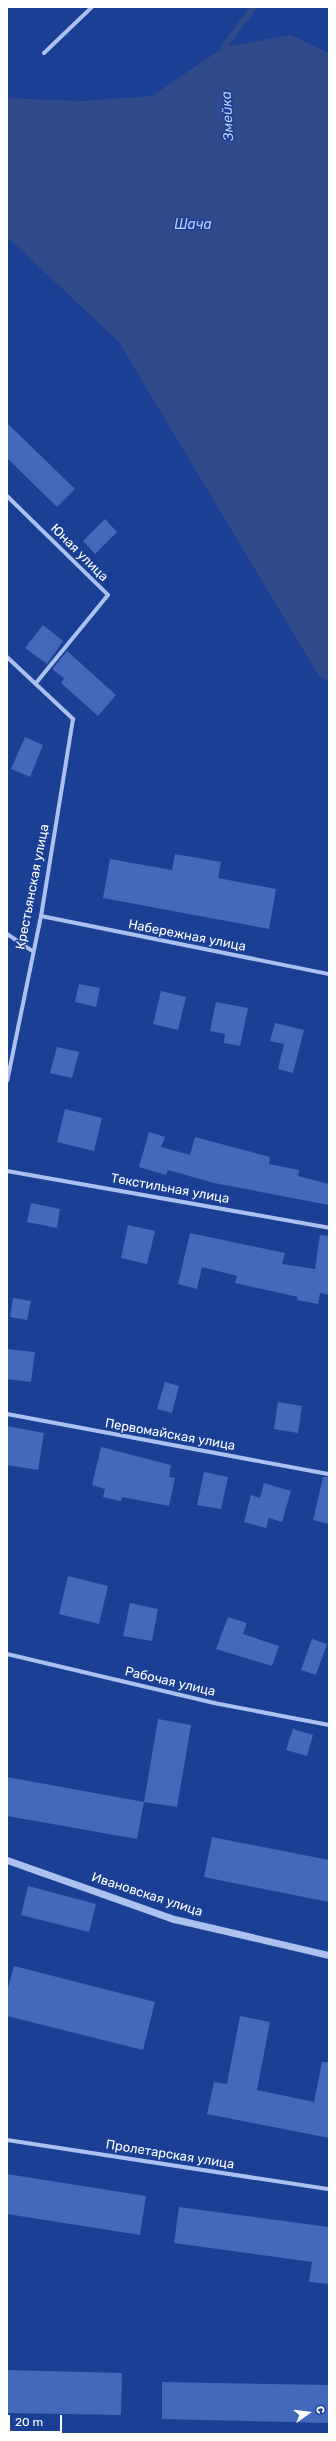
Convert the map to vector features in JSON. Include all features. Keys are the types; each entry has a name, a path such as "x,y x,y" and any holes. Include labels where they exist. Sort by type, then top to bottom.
{"street":[{"path":"44,53 92,7"},
{"name":"Юная улица","path":"7,496 108,596 36,682"},
{"path":"7,657 36,682"},
{"name":"Крестьянская улица","path":"7,1081 31,950 40,916 73,720 36,682"},
{"name":"Набережная улица","path":"40,916 329,974"},
{"path":"7,934 31,950"},
{"name":"Текстильная улица","path":"7,1171 329,1228"},
{"name":"Первомайская улица","path":"7,1414 329,1474"},
{"name":"Рабочая улица","path":"7,1654 214,1703 329,1725"},
{"name":"Ивановская улица","path":"7,1860 174,1919 329,1955"},
{"name":"Пролетарская улица","path":"7,2140 329,2189"}],"water":[{"name":"Шача","path":"291,35 329,53 329,682 319,676 119,342 7,237 7,98 82,101 152,96 224,47"}],"building":[{"path":"7,423 75,489 57,507 7,458"},
{"path":"105,519 117,532 95,554 83,541"},
{"path":"43,625 63,641 47,664 25,648"},
{"path":"67,651 116,695 98,716 61,683 64,678 52,669"},
{"path":"25,737 43,745 30,777 11,769"},
{"path":"175,854 221,862 218,878 276,889 269,929 103,898 110,859 172,870"},
{"path":"79,984 100,988 96,1007 75,1002"},
{"path":"161,991 186,997 178,1030 153,1024"},
{"path":"216,1002 248,1008 240,1046 224,1043 225,1034 210,1031"},
{"path":"275,1023 304,1030 293,1073 278,1069 284,1044 270,1041"},
{"path":"57,1047 79,1052 72,1078 50,1073"},
{"path":"65,1109 102,1118 94,1151 57,1142"},
{"path":"149,1132 165,1137 161,1147 190,1155 195,1137 270,1157 269,1164 299,1170 298,1176 329,1184 329,1205 214,1183 168,1170 166,1175 139,1167"},
{"path":"31,1203 60,1209 57,1228 27,1222"},
{"path":"128,1225 155,1231 147,1264 121,1258"},
{"path":"190,1233 285,1253 282,1264 315,1269 320,1235 329,1236 329,1295 320,1293 318,1304 297,1300 298,1297 235,1283 237,1276 202,1267 197,1289 178,1284"},
{"path":"13,1298 31,1301 27,1320 10,1317"},
{"path":"7,1349 35,1352 31,1382 7,1379"},
{"path":"165,1382 179,1386 172,1413 157,1409"},
{"path":"278,1402 302,1406 298,1433 274,1429"},
{"path":"7,1426 44,1433 38,1470 7,1465"},
{"path":"101,1447 171,1465 169,1477 175,1478 169,1506 122,1497 121,1501 103,1497 105,1489 92,1485"},
{"path":"204,1472 228,1477 221,1509 197,1505"},
{"path":"323,1477 329,1477 329,1524 313,1520"},
{"path":"264,1483 291,1491 282,1522 269,1518 266,1528 244,1522 251,1495 260,1498"},
{"path":"68,1576 108,1586 99,1624 59,1614"},
{"path":"130,1603 158,1609 152,1641 123,1636"},
{"path":"228,1617 247,1623 243,1634 279,1646 272,1666 216,1649"},
{"path":"312,1639 327,1644 316,1675 301,1670"},
{"path":"158,1719 191,1725 177,1807 144,1802"},
{"path":"293,1729 313,1735 307,1756 286,1750"},
{"path":"7,1777 144,1802 137,1839 7,1816"},
{"path":"212,1837 329,1860 329,1902 204,1877"},
{"path":"28,1886 96,1904 89,1932 21,1915"},
{"path":"14,1966 155,2002 143,2050 7,2016 7,1992"},
{"path":"240,2016 270,2022 257,2090 314,2102 322,2062 329,2062 329,2138 207,2114 214,2082 227,2084"},
{"path":"7,2174 146,2196 140,2235 7,2214"},
{"path":"179,2207 329,2227 329,2284 309,2282 312,2262 174,2243"},
{"path":"7,2370 122,2373 121,2415 7,2413"},
{"path":"162,2382 329,2385 329,2423 162,2419"}],"waterway":[{"name":"Змейка","path":"225,53 224,47 254,7"}]}
